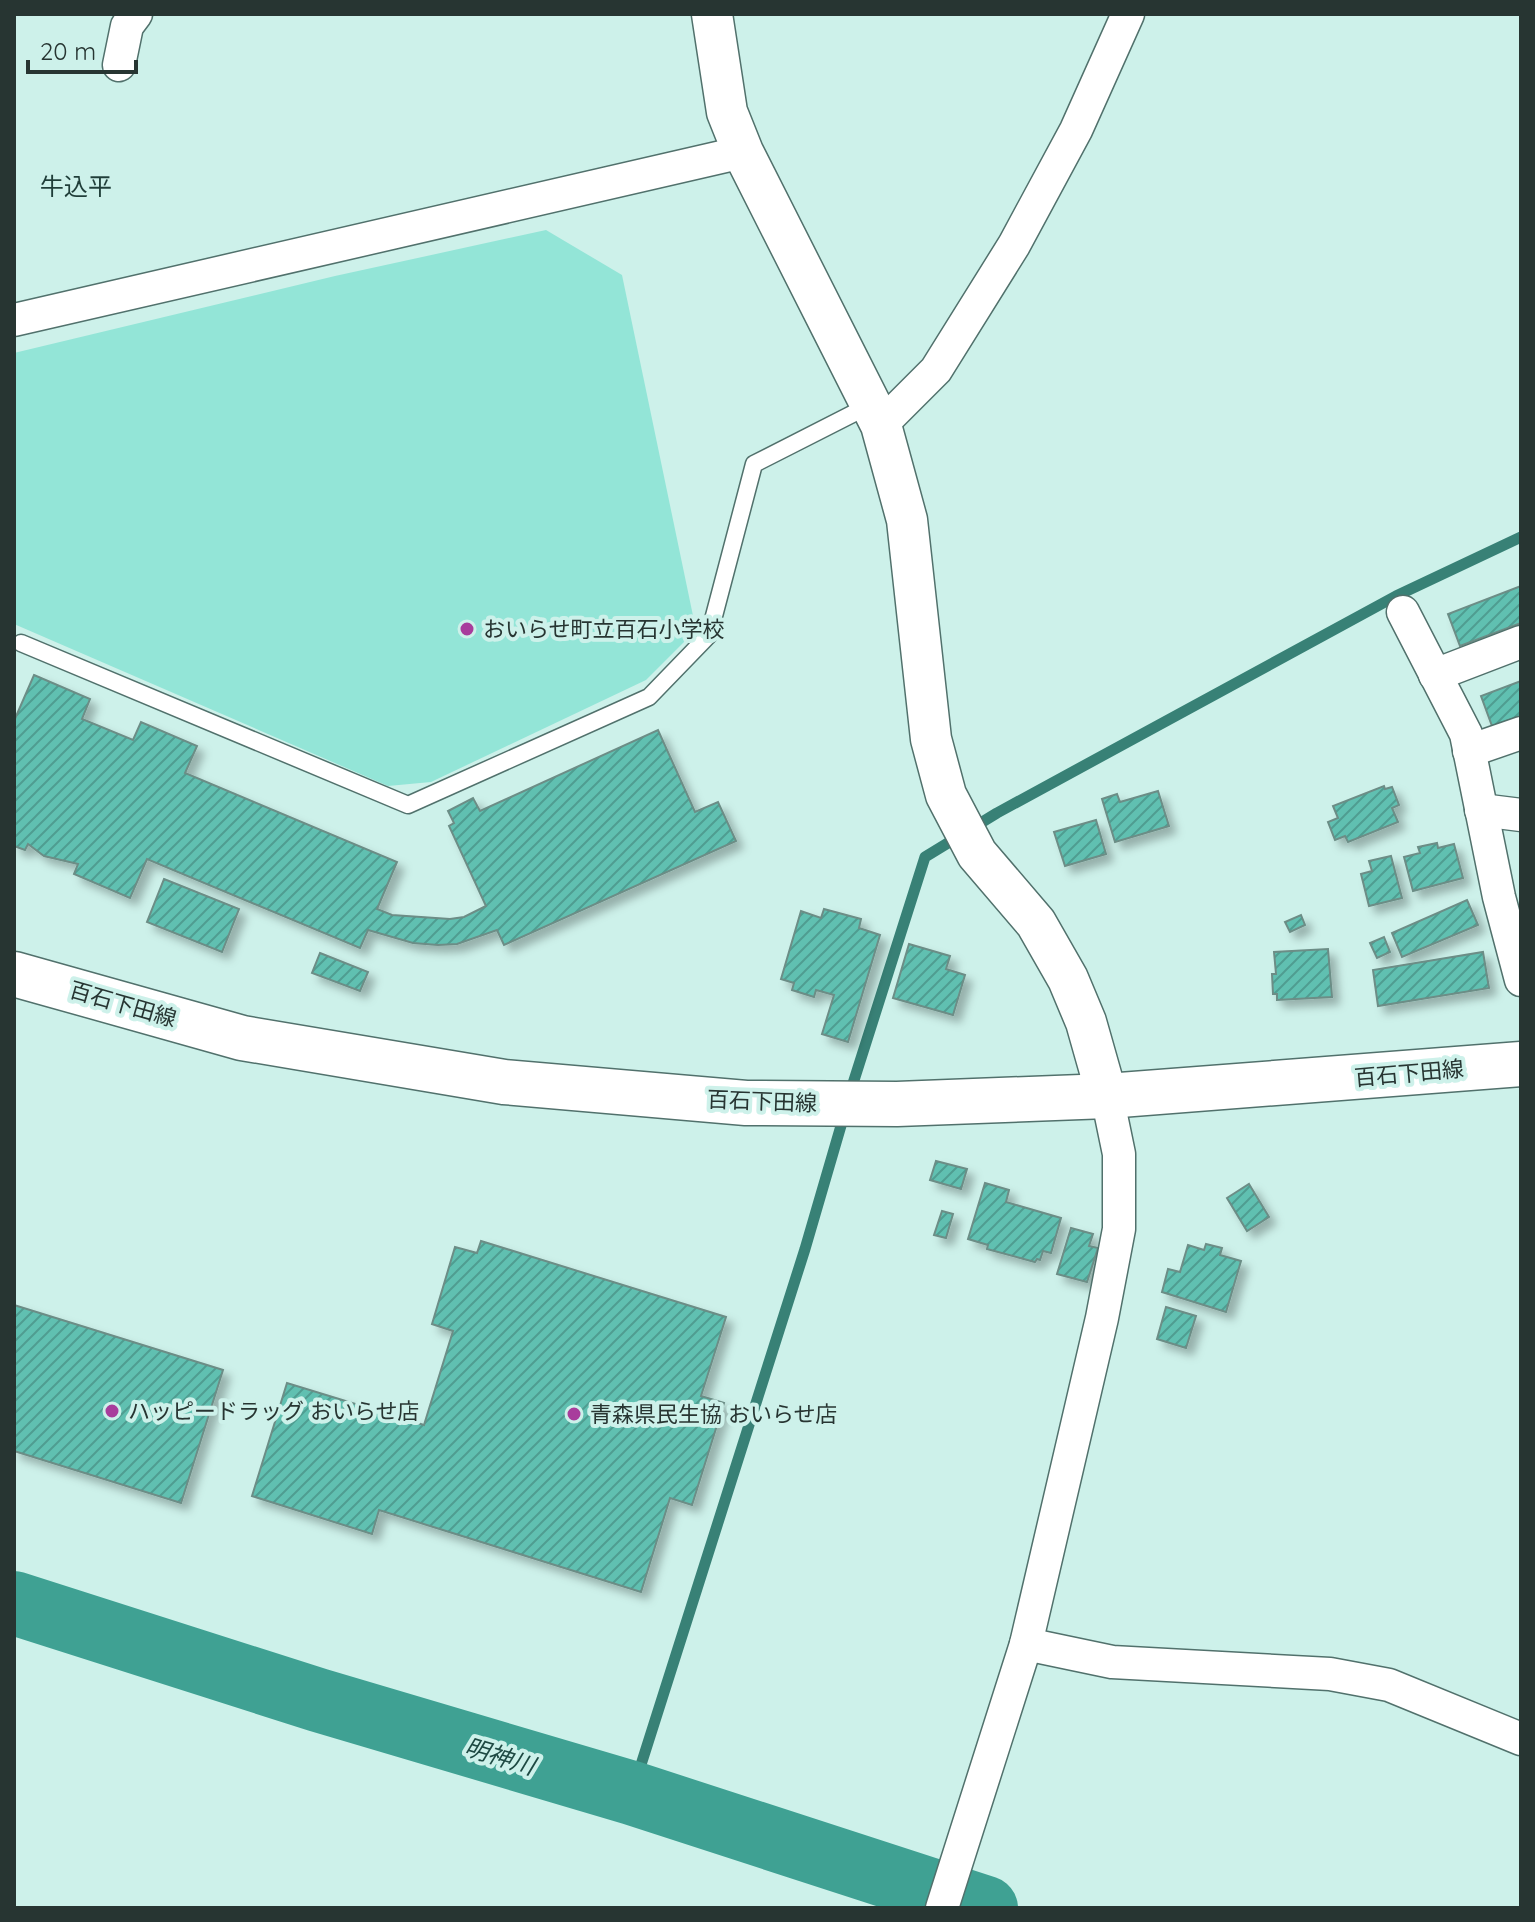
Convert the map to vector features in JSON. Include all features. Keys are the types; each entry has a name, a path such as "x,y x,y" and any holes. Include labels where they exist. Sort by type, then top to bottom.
{"main road":[{"name":"百石下田線","path":"14,974 242,1038 504,1082 746,1103 897,1104 1107,1096 1521,1064"}],"street":[{"path":"119,65 127,26 136,14"},
{"path":"712,14 727,112 743,152 876,415 907,520 931,739 946,795 977,854 1036,923 1068,979 1086,1022 1107,1096 1119,1154 1119,1229 1102,1318 1026,1644 942,1908"},
{"path":"876,415 936,370 1014,245 1076,130 1128,14"},
{"path":"14,320 743,152"},
{"path":"1403,612 1466,734 1481,810 1510,898 1521,980"},
{"path":"1435,675 1521,642"},
{"path":"1469,751 1521,733"},
{"path":"1481,810 1521,815"},
{"path":"1026,1644 1112,1662 1330,1674 1389,1685 1521,1739"}],"lane":[{"path":"21,643 408,805 649,697 709,635 754,464 876,415"}],"green space":[{"path":"546,230 622,275 696,630 646,680 431,782 388,786 14,624 14,353 335,276"}],"building":[{"path":"1521,586 1521,623 1460,646 1448,614"},
{"path":"34,675 90,699 82,719 133,740 141,722 197,746 185,773 397,862 377,909 392,915 450,919 464,917 486,906 449,826 454,823 448,811 473,798 480,811 658,730 695,812 718,802 736,841 504,945 497,930 457,944 438,945 413,943 368,930 360,948 147,859 130,898 74,874 78,864 44,856 28,844 25,850 14,846 14,721"},
{"path":"1521,681 1521,716 1492,726 1481,696"},
{"path":"1384,786 1385,789 1392,787 1399,805 1392,808 1398,822 1348,842 1345,836 1335,840 1328,822 1338,818 1333,806"},
{"path":"1158,791 1169,826 1115,842 1102,799 1117,794 1120,802"},
{"path":"1096,820 1106,854 1065,866 1054,832"},
{"path":"1437,843 1438,848 1454,844 1463,878 1413,891 1404,857 1420,853 1418,847"},
{"path":"1391,856 1402,898 1369,906 1361,874 1372,871 1369,861"},
{"path":"164,879 239,909 222,952 147,922"},
{"path":"1467,900 1478,925 1402,957 1392,933"},
{"path":"824,909 861,919 859,928 880,935 848,1042 822,1034 834,995 816,990 814,997 792,990 794,983 781,979 801,911 821,918"},
{"path":"1301,915 1305,925 1290,932 1285,922"},
{"path":"1384,937 1390,952 1377,958 1370,943"},
{"path":"909,944 950,956 946,969 965,975 953,1015 893,998"},
{"path":"1328,949 1332,997 1277,1000 1277,994 1273,994 1272,974 1276,974 1274,952"},
{"path":"1483,952 1489,988 1378,1006 1373,970"},
{"path":"320,953 368,972 360,991 312,973"},
{"path":"936,1161 967,1169 961,1189 930,1180"},
{"path":"985,1183 1009,1190 1006,1202 1061,1218 1051,1253 1043,1251 1040,1260 1035,1262 987,1249 988,1245 968,1239"},
{"path":"1249,1184 1269,1217 1247,1231 1227,1198"},
{"path":"942,1211 953,1214 946,1238 934,1235"},
{"path":"1071,1228 1093,1234 1089,1246 1098,1248 1087,1282 1057,1274"},
{"name":"青森県民生協 おいらせ店","path":"481,1241 726,1317 701,1396 724,1403 692,1505 670,1498 641,1592 379,1510 372,1534 252,1496 287,1383 424,1425 453,1331 432,1324 455,1247 477,1253"},
{"path":"1206,1244 1222,1248 1220,1255 1241,1261 1226,1312 1162,1292 1168,1269 1180,1272 1188,1245 1204,1250"},
{"name":"ハッピードラッグ おいらせ店","path":"14,1305 223,1370 181,1503 14,1451"},
{"path":"1166,1307 1196,1316 1186,1348 1157,1339"}],"waterway":[{"path":"849,1096 925,857 997,813 1396,596 1521,537"},
{"path":"632,1793 805,1249 845,1112"},
{"name":"明神川","path":"14,1603 318,1700 632,1793 986,1908"}],"place":[{"name":"おいらせ町立百石小学校","path":"467,629"},
{"name":"ハッピードラッグ おいらせ店","path":"112,1411"},
{"name":"青森県民生協 おいらせ店","path":"574,1414"}],"district":[{"name":"牛込平","path":"76,186"}]}
